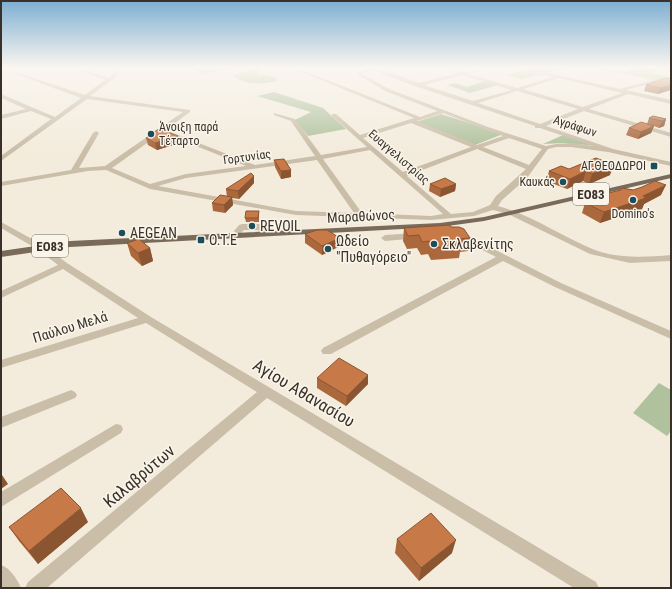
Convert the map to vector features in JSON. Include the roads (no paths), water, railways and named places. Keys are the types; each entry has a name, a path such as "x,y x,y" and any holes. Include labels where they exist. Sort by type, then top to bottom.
{"main road":[{"name":"Μαραθώνος","path":"1,254 40,247 81,243 440,225 484,219 671,176"}],"street":[{"path":"1,184 74,171 107,168 161,132 188,110 86,97 79,94"},
{"path":"1,159 89,94"},
{"path":"360,94 421,119"},
{"path":"398,94 486,128 511,135 546,148 569,146 611,150 651,158 671,164"},
{"name":"Αγράφων","path":"446,94 611,150"},
{"path":"472,103 502,94"},
{"path":"533,94 668,134 671,130"},
{"path":"532,128 621,94"},
{"path":"639,94 671,102"},
{"path":"2,96 55,119"},
{"path":"359,137 421,119 453,107"},
{"path":"1,117 31,109"},
{"path":"276,114 293,120 360,216"},
{"name":"Ευαγγελιστρίας","path":"334,115 449,216"},
{"path":"412,121 529,168"},
{"path":"161,132 256,167"},
{"path":"402,175 476,147 523,132"},
{"path":"74,171 96,133"},
{"name":"Γορτυνίας","path":"150,187 171,180 372,148"},
{"path":"107,168 150,187 296,213 411,218 474,214 493,206 499,198 520,180 546,148"},
{"path":"493,206 511,212 593,252 630,260 671,258"},
{"name":"Αγίου Αθανασίου","path":"1,224 40,247 64,265 147,319 590,588"},
{"path":"440,225 558,285 671,335"},
{"path":"238,231 242,227 261,227 263,230"},
{"path":"385,238 454,232"},
{"path":"327,351 503,257"},
{"path":"1,295 64,265"},
{"name":"Παύλου Μελά","path":"1,364 147,319"},
{"name":"Καλαβρύτων","path":"34,588 267,391"},
{"path":"1,424 71,395"},
{"path":"1,500 116,428"},
{"path":"1,573 12,588"}],"place":[{"name":"Άνοιξη παρά Τέταρτο","path":"151,134"},
{"name":"ΑΓ.ΘΕΟΔΩΡΟΙ","path":"654,166"},
{"name":"Καυκάς","path":"563,182"},
{"name":"Domino's","path":"633,200"},
{"name":"REVOIL","path":"252,226"},
{"name":"AEGEAN","path":"122,233"},
{"name":"Ο.Τ.Ε","path":"201,240"},
{"name":"Σκλαβενίτης","path":"434,244"},
{"name":"Ωδείο \"Πυθαγόρειο\"","path":"328,249"}]}
